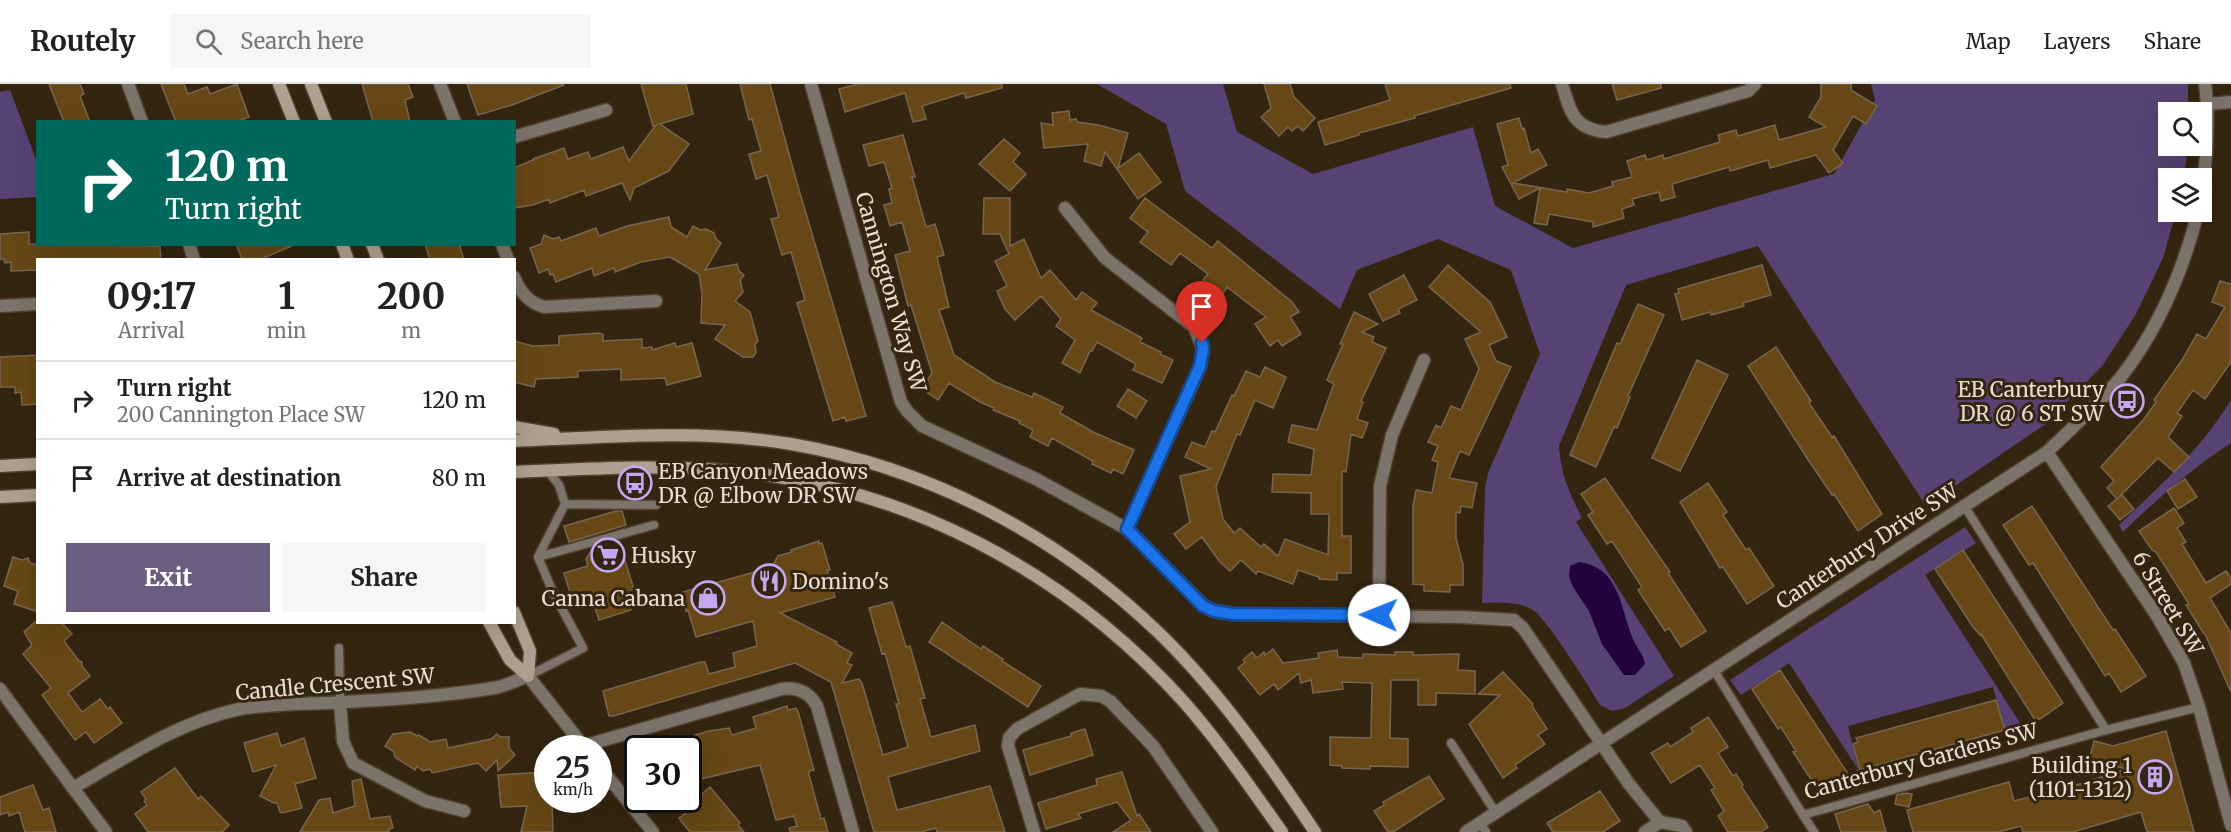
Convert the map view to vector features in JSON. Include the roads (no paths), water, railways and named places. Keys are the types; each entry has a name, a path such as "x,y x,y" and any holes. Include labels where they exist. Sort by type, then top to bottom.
{"main road":[{"path":"279,84 293,120"},
{"path":"311,84 325,120"},
{"path":"516,427 575,438"},
{"path":"516,441 653,435 724,437 789,444 843,455 907,474 970,502 1021,528 1075,562 1161,634 1257,746 1315,832"},
{"path":"0,466 36,464"},
{"path":"516,472 645,466 732,471 806,481 869,496 982,543 1088,611 1136,653 1183,701 1226,753 1282,832"},
{"path":"0,497 36,495"},
{"path":"516,617 530,651 528,676"},
{"path":"490,624 510,660 528,676"}],"street":[{"path":"128,84 141,120"},
{"path":"440,84 454,120"},
{"name":"Cannington Way SW","path":"812,84 901,402 922,426 1036,479 1127,529 1203,606 1214,611 1233,614 1379,615 1514,620 1523,628 1603,743"},
{"path":"1562,84 1572,115 1586,127 1606,132 1749,91 1755,84"},
{"path":"2205,84 2208,102"},
{"path":"2212,104 2231,102"},
{"path":"516,136 606,110"},
{"path":"1065,208 1105,258 1194,327 1203,349 1200,366 1127,529"},
{"name":"Canterbury Drive SW","path":"1466,832 1483,827 1497,813 2047,452 2121,377 2155,324 2178,276 2195,222"},
{"path":"516,281 523,295 535,304 544,307 656,301"},
{"path":"0,306 36,304"},
{"path":"1379,615 1380,486 1392,435 1424,360"},
{"name":"6 Street SW","path":"2047,452 2157,616 2184,663 2199,707 2231,822"},
{"path":"528,676 575,735"},
{"name":"Candle Crescent SW","path":"72,788 129,756 213,716 272,705 448,694 496,688 528,676"},
{"path":"0,689 106,832"},
{"path":"612,739 763,694 782,689 797,689 809,695 817,706 853,832"},
{"path":"1034,832 1008,746 1009,738 1017,729 1080,694 1093,694 1110,700 1153,746 1212,832"},
{"path":"340,702 343,741 353,763 425,801 464,811"},
{"path":"1603,743 1629,784 1660,822 1683,826 1686,832"},
{"path":"612,782 653,832"},
{"path":"1646,832 1660,822"}],"lane":[{"path":"528,676 583,648 552,590 538,557 565,504 559,485 548,471"},
{"path":"565,504 656,505"},
{"path":"1965,507 2106,730"},
{"path":"538,557 654,525"},
{"path":"339,648 340,702"},
{"name":"Canterbury Gardens SW","path":"1714,670 1803,815 2106,730 2199,707"},
{"path":"1451,743 1497,813"},
{"path":"1803,815 1814,832"}],"place":[{"name":"EB Canterbury DR @ 6 ST SW","path":"2127,401"},
{"name":"EB Canyon Meadows DR @ Elbow DR SW","path":"635,483"},
{"name":"Husky","path":"608,555"},
{"name":"Domino's","path":"769,581"},
{"name":"Canna Cabana","path":"708,598"},
{"name":"Building 1 (1101-1312)","path":"2155,777"}]}
